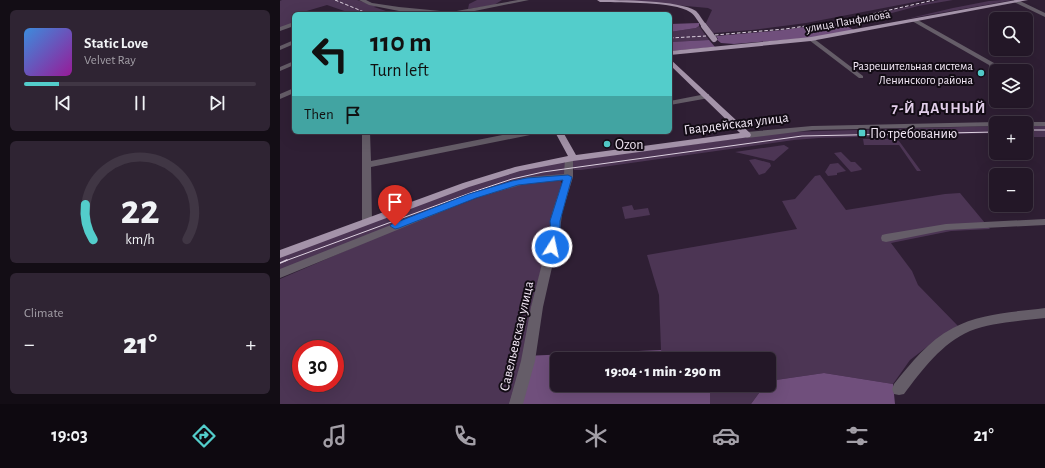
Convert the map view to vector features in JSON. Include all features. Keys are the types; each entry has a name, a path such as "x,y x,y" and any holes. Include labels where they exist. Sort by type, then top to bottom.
{"main road":[{"path":"600,0 685,8 695,13 720,47"},
{"name":"улица Панфилова","path":"672,52 708,50 720,47 811,39 1025,0"},
{"path":"672,63 748,135"},
{"path":"560,134 571,152 571,158"},
{"name":"Гвардейская улица","path":"280,254 466,185 518,169 571,158 748,135"}],"street":[{"path":"362,0 371,4 399,9 430,12"},
{"path":"462,12 526,0"},
{"path":"1016,1 1045,15"},
{"path":"914,20 992,64"},
{"path":"280,29 292,25"},
{"path":"811,39 861,77"},
{"path":"280,42 292,44"},
{"path":"280,48 292,44"},
{"path":"280,69 292,64"},
{"path":"280,96 292,91"},
{"path":"672,103 706,96"},
{"name":"Гвардейская улица","path":"748,135 812,128 989,124"},
{"path":"1033,124 1045,124"},
{"path":"366,134 367,222"},
{"path":"366,165 520,134"},
{"name":"Савельевская улица","path":"516,404 528,361 537,307 555,232 555,221 570,172 571,158"},
{"path":"280,274 472,196 527,180 568,177"},
{"path":"886,238 946,227 1045,222"},
{"path":"899,389 918,364 936,346 959,330 988,322 1045,314"}],"shaded area":[{"path":"357,0 377,6 374,7 389,12 347,12 327,5 303,12 292,12 292,25 280,29 280,1"},
{"path":"477,0 502,0 494,5 468,9 469,4"},
{"path":"619,0 925,0 806,23 713,33 706,23 712,10 708,8"},
{"path":"939,0 953,0 918,6 892,13 838,22"},
{"path":"1002,0 1014,0 906,19 953,8"},
{"path":"838,22 854,30 809,38 734,44 721,43 716,39 718,39 716,36 783,30"},
{"path":"699,23 699,26 696,28 672,32 672,24"},
{"path":"699,26 709,40 672,42 672,32 696,28"},
{"path":"709,40 715,47 672,51 672,42"},
{"path":"1033,125 1045,125 1045,137 1033,137"},
{"path":"989,126 989,133 819,138 794,140 581,170 574,170 572,164 575,160 787,132"},
{"path":"863,139 892,139 899,141 921,171 917,171 899,145 864,145"},
{"path":"784,145 789,148 774,161 735,152"},
{"path":"841,152 851,162 855,162 862,169 851,172 834,153"},
{"path":"755,159 770,163 771,166 765,173 759,175 749,160"},
{"path":"563,162 565,163 565,174 533,179 478,194 280,275 280,257 468,186 519,170"},
{"path":"838,163 846,171 837,173 837,175 828,176 825,172 830,164"},
{"path":"820,175 846,210 945,194 960,193 990,229 951,231 891,243 912,271 918,285 958,326 910,360 893,384 824,373 776,380 776,352 663,352 661,350 659,295 647,255 797,229 782,201 795,199 815,176"},
{"path":"560,179 562,185 551,221 550,233 533,302 524,356 509,404 280,404 280,279 396,229 490,193 527,183"},
{"path":"632,205 634,210 648,208 650,215 625,219 622,207"},
{"path":"661,350 663,352 615,352"},
{"path":"550,355 550,392 710,392 710,404 509,404 524,356"},
{"path":"824,373 893,384 895,404 751,404 760,392 776,392 776,380"},
{"path":"710,392 760,392 751,404 710,404"}],"tram line":[{"path":"1033,130 1045,130"},
{"path":"285,261 473,192 512,179 543,172 802,136 989,132"},
{"path":"280,263 287,260"}],"railway":[{"path":"335,0 364,12"},
{"path":"715,35 785,29 841,21 934,0"},
{"path":"672,38 706,36"}],"place":[{"name":"Разрешительная система Ленинского района","path":"981,73"},
{"name":"По требованию","path":"862,133"},
{"name":"Ozon","path":"607,144"}],"district":[{"name":"7-Й ДАЧНЫЙ","path":"939,108"}],"route":[{"path":"395,226 472,196 516,183 527,180 568,177 555,221 555,232 552,247"}]}
